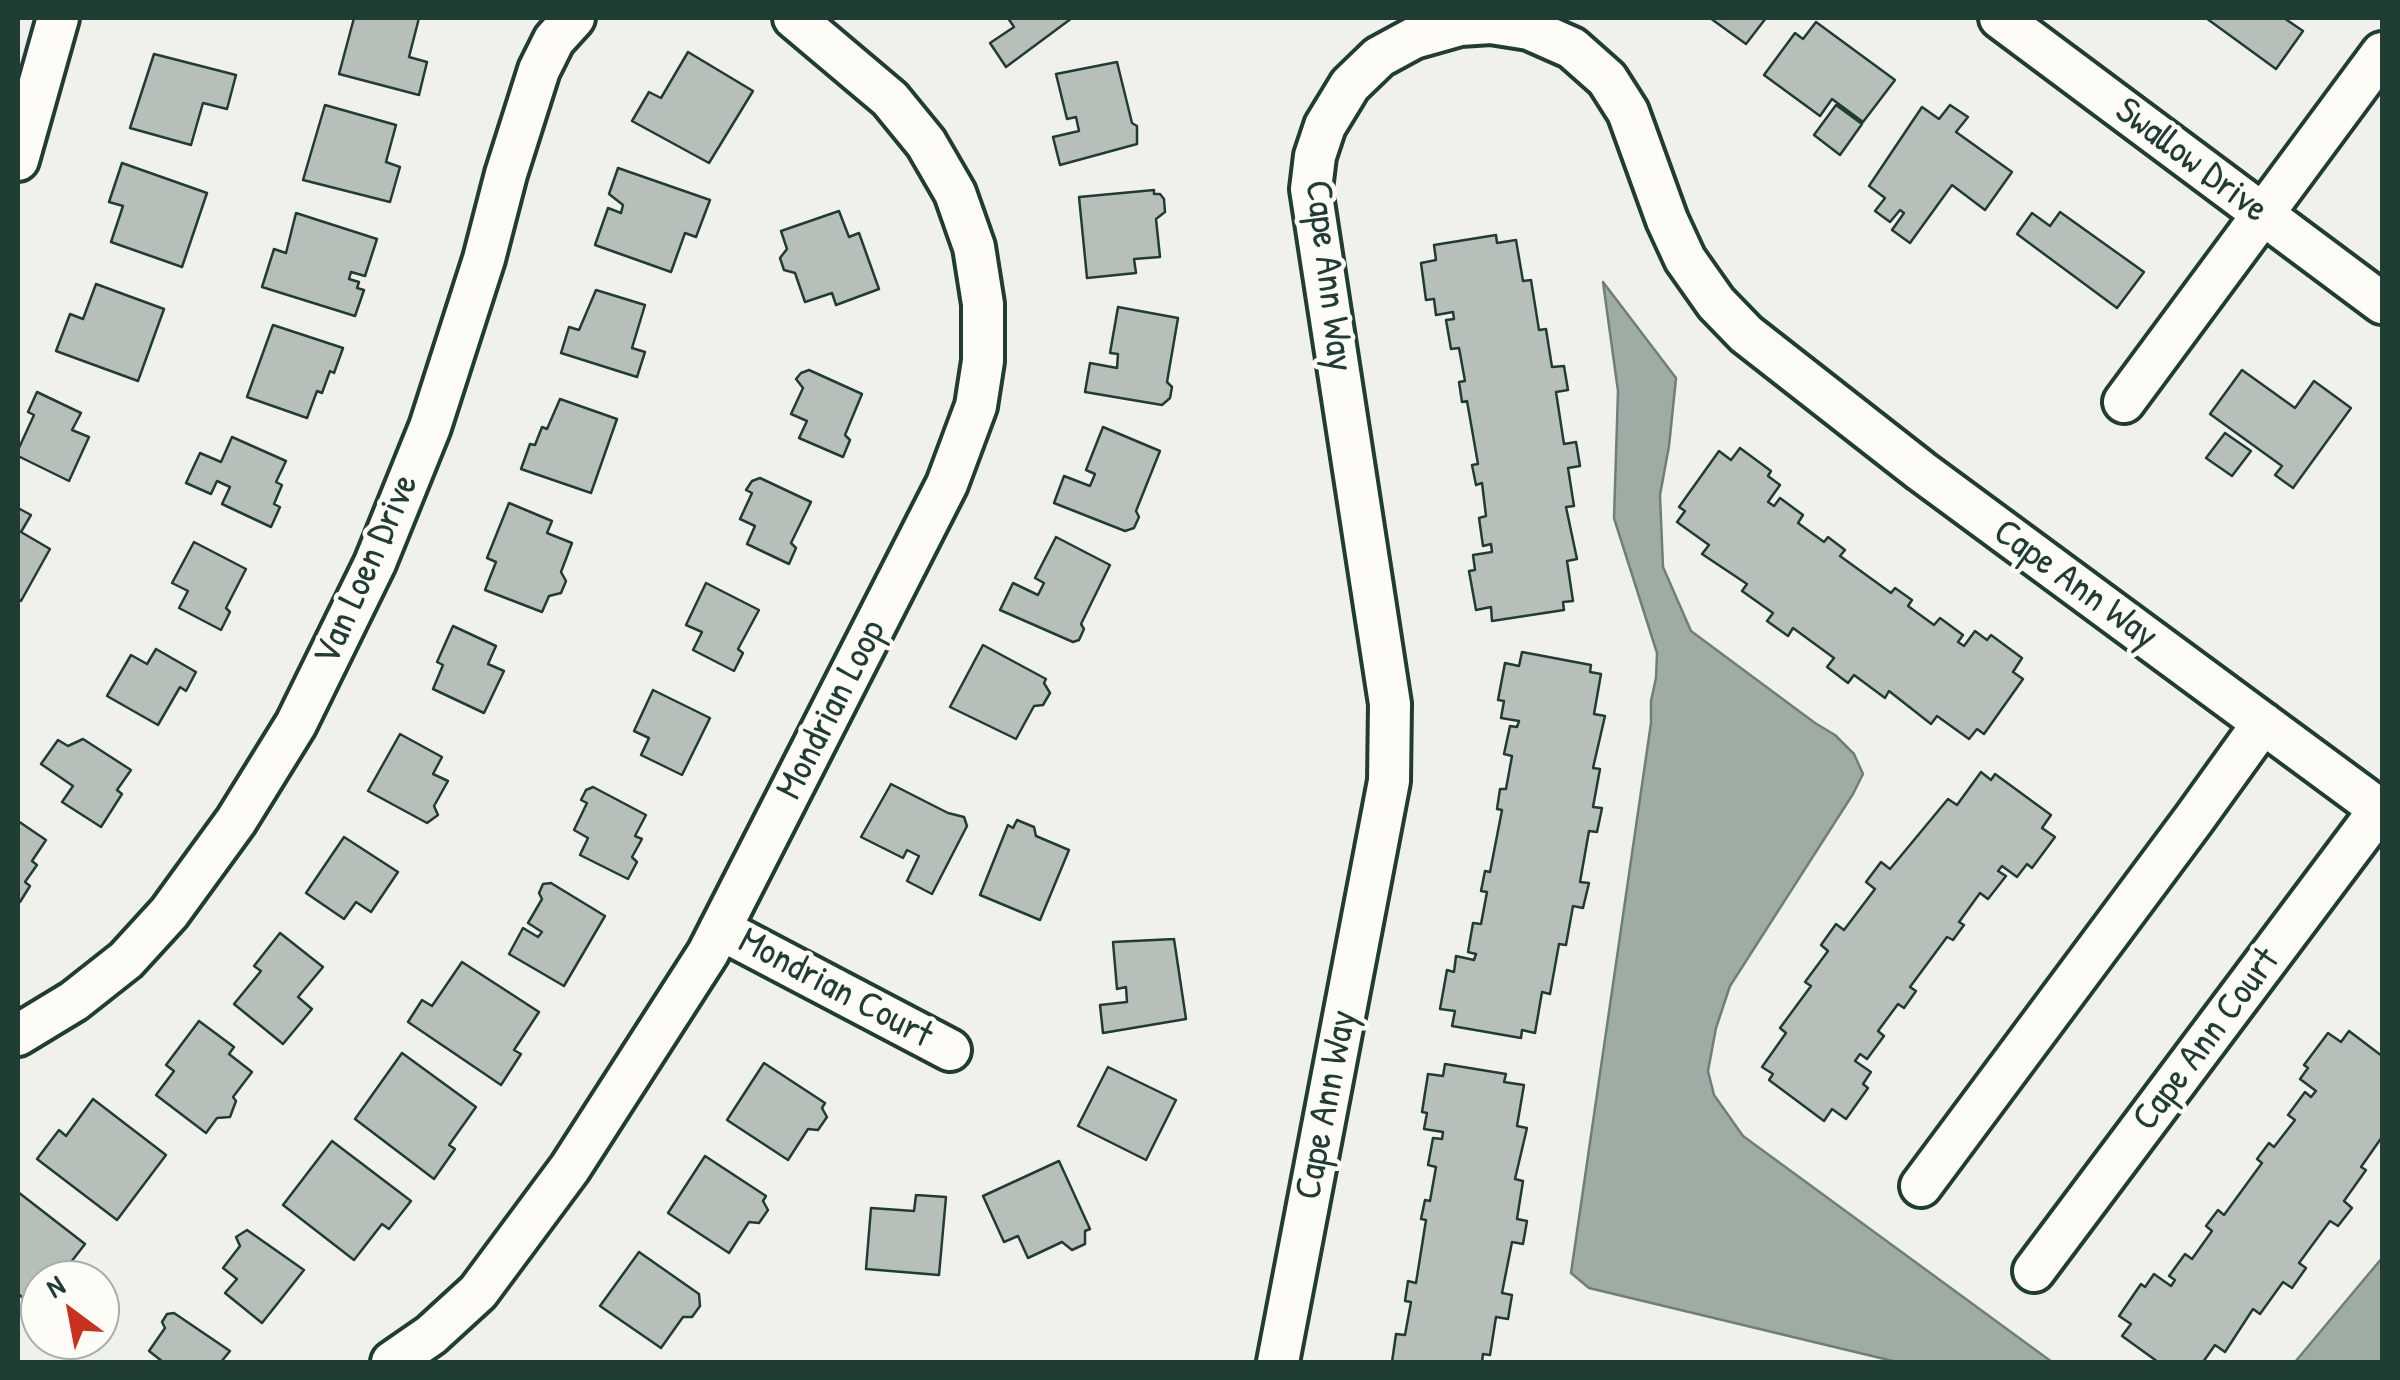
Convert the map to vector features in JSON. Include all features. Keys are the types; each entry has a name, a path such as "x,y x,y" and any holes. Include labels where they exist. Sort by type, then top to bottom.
{"street":[{"path":"21,135 58,18"},
{"name":"Van Loen Drive","path":"18,1035 87,991 126,960 236,821 296,724 375,563 430,426 484,259 538,70 554,40 574,18"},
{"name":"Mondrian Loop","path":"392,1362 431,1336 478,1292 570,1168 708,953 947,484 976,406 983,360 984,304 974,247 954,193 926,143 890,99 794,18"},
{"name":"Swallow Drive","path":"2000,18 2382,303"},
{"name":"Cape Ann Way","path":"1278,1362 1389,782 1390,704 1311,189 1324,126 1350,85 1379,58 1414,38 1491,23 1529,29 1572,48 1607,79 1628,112 1667,220 1686,259 1716,304 1746,334 1921,471 2382,810"},
{"path":"2124,402 2382,53"},
{"path":"1920,1186 2263,723"},
{"name":"Cape Ann Court","path":"2034,1271 2382,810"},
{"name":"Mondrian Court","path":"720,929 950,1050"}],"shaded area":[{"path":"1603,282 1676,378 1660,495 1663,567 1691,631 1835,735 1854,754 1863,774 1730,986 1716,1028 1708,1071 1714,1095 1743,1136 2052,1362 1897,1362 1589,1288 1571,1273 1651,723 1657,653 1614,518 1618,391"},
{"path":"2382,1258 2382,1362 2295,1362"}],"building":[{"path":"354,18 419,18 409,57 427,62 419,95 339,74"},
{"path":"1008,18 1072,18 1006,67 990,43 1014,27"},
{"path":"1710,18 1766,18 1746,44"},
{"path":"2206,18 2284,18 2303,31 2276,69"},
{"path":"1816,22 1895,80 1863,122 1832,99 1820,116 1764,75 1795,33 1803,39"},
{"path":"688,52 753,91 709,163 632,121 649,92 661,98"},
{"path":"154,54 236,75 227,109 203,103 191,145 130,128"},
{"path":"1117,62 1132,123 1137,126 1137,144 1060,165 1053,137 1079,131 1076,117 1067,119 1056,74"},
{"path":"325,105 396,125 386,162 400,167 390,202 303,180"},
{"path":"1836,105 1862,124 1840,155 1814,135"},
{"path":"1950,105 1968,117 1956,132 2012,172 1985,210 1952,185 1910,243 1892,230 1904,213 1900,210 1890,222 1875,211 1885,198 1869,186 1922,107 1939,119"},
{"path":"122,163 207,193 182,267 111,242 123,206 109,202"},
{"path":"618,168 710,200 696,237 685,233 671,272 595,245 608,208 621,213 623,205 609,194"},
{"path":"1154,190 1164,199 1165,212 1156,219 1160,257 1134,259 1136,273 1087,278 1079,197"},
{"path":"839,211 849,237 859,233 879,289 836,305 832,293 805,302 795,273 784,270 780,258 787,249 781,231"},
{"path":"2060,212 2144,272 2117,308 2017,234 2032,213 2050,226"},
{"path":"296,213 377,239 365,276 351,272 349,279 359,282 357,288 364,290 355,316 262,287 274,249 286,253"},
{"path":"1496,235 1497,243 1516,240 1523,281 1531,280 1539,330 1546,329 1552,367 1564,366 1568,390 1556,392 1564,444 1576,442 1580,466 1568,468 1574,506 1566,507 1577,559 1567,561 1573,601 1563,602 1564,610 1492,621 1491,607 1476,610 1469,571 1475,570 1473,555 1492,552 1491,544 1483,546 1479,518 1486,516 1482,483 1476,485 1472,465 1478,464 1467,401 1462,402 1459,382 1465,381 1459,348 1451,349 1446,320 1454,319 1453,312 1436,315 1434,299 1426,300 1421,263 1436,260 1434,245"},
{"path":"96,284 164,309 138,381 56,351 70,314 83,319"},
{"path":"596,290 645,305 632,348 645,352 637,377 561,353 569,327 579,330"},
{"path":"1118,307 1178,318 1167,382 1172,387 1170,398 1162,405 1085,392 1090,363 1117,368 1118,354 1110,353"},
{"path":"273,325 343,348 322,393 317,391 307,418 247,397"},
{"path":"809,370 862,394 845,435 850,440 843,457 799,438 807,421 791,414 803,388 796,379"},
{"path":"2242,370 2295,408 2314,381 2351,408 2293,488 2275,475 2282,466 2210,414"},
{"path":"37,392 81,413 72,430 89,437 69,481 18,456 34,415 28,412"},
{"path":"560,399 617,419 591,493 521,469 530,444 535,445 542,427 547,429"},
{"path":"1103,427 1160,451 1136,511 1139,517 1134,528 1125,531 1054,503 1064,476 1090,486 1095,474 1086,470"},
{"path":"2225,433 2251,451 2232,476 2206,458"},
{"path":"232,437 286,461 276,482 282,485 274,504 280,507 271,527 222,504 230,487 217,481 211,494 186,483 200,453 221,462"},
{"path":"1740,448 1771,471 1768,476 1780,485 1768,502 1774,506 1780,498 1803,515 1798,523 1824,542 1828,537 1845,550 1840,556 1891,593 1895,588 1912,600 1908,606 1934,625 1940,618 1963,635 1958,642 1964,646 1975,631 1987,640 1991,635 2022,658 2013,672 2023,679 1984,734 1977,729 1969,739 1937,716 1931,724 1889,691 1885,698 1854,675 1848,683 1827,667 1834,658 1793,628 1788,636 1767,621 1773,613 1742,591 1747,584 1702,554 1709,545 1677,522 1685,511 1679,507 1719,451 1731,460"},
{"path":"760,478 811,502 791,543 796,548 789,564 747,544 755,526 740,519 752,493 746,490"},
{"path":"509,503 552,521 547,533 572,543 561,572 566,581 561,593 549,596 542,612 485,590 496,562 487,558"},
{"path":"18,508 31,515 21,532 50,549 21,601 18,599"},
{"path":"1056,537 1110,565 1081,624 1084,629 1079,640 1073,642 1000,610 1013,583 1038,595 1044,583 1035,578"},
{"path":"194,542 246,569 226,608 230,612 221,630 179,608 188,591 172,583"},
{"path":"706,583 759,610 738,649 743,653 734,671 693,650 702,632 686,625"},
{"path":"453,626 496,646 488,664 504,671 484,713 433,689 443,665 437,662"},
{"path":"983,645 1046,679 1044,683 1050,693 1043,705 1034,706 1016,739 950,707"},
{"path":"156,649 196,672 186,691 180,687 158,725 107,696 131,655 147,664"},
{"path":"1522,652 1591,665 1590,672 1601,674 1594,714 1605,716 1593,768 1600,769 1593,807 1602,808 1597,832 1589,831 1580,882 1589,883 1583,908 1573,906 1566,945 1559,944 1550,994 1542,992 1535,1033 1522,1030 1521,1038 1452,1026 1455,1011 1440,1009 1447,970 1454,972 1456,956 1474,960 1476,954 1468,952 1473,923 1481,924 1487,892 1481,891 1485,871 1490,872 1502,810 1497,809 1500,789 1506,789 1512,756 1504,754 1510,726 1517,727 1519,721 1501,718 1504,701 1498,700 1505,663 1519,666"},
{"path":"653,690 710,718 682,775 641,755 649,738 634,731"},
{"path":"400,734 442,757 433,774 448,781 434,806 438,815 427,823 368,791"},
{"path":"83,739 131,770 117,790 122,794 101,827 62,802 73,786 41,764 58,740 68,746"},
{"path":"1981,772 1991,780 1995,774 2051,815 2042,828 2055,837 2032,868 2027,864 2017,877 2002,866 1998,871 2006,876 1988,899 1980,893 1959,922 1964,925 1953,940 1947,937 1910,987 1916,991 1904,1008 1898,1004 1878,1031 1884,1036 1867,1059 1860,1054 1855,1061 1871,1072 1863,1084 1868,1088 1846,1119 1832,1109 1824,1121 1769,1080 1773,1074 1762,1067 1786,1033 1780,1028 1811,986 1805,982 1828,951 1821,945 1836,924 1844,930 1875,889 1866,882 1881,862 1890,869 1948,799 1957,805"},
{"path":"891,784 964,817 967,826 932,894 907,881 919,856 907,850 903,858 861,837"},
{"path":"593,787 646,815 635,836 642,839 632,857 637,862 628,879 580,855 588,838 574,830 587,803 581,800 586,790"},
{"path":"1017,820 1034,827 1036,836 1069,850 1040,920 980,895 1008,825 1013,828"},
{"path":"18,821 46,840 32,861 37,865 25,882 30,886 20,902 18,900"},
{"path":"344,837 398,872 371,912 356,902 344,919 306,893"},
{"path":"551,883 605,916 564,986 509,954 523,928 538,937 542,932 528,923 542,899 539,893 543,884"},
{"path":"280,933 323,967 298,997 312,1009 283,1044 234,1004 261,971 254,966"},
{"path":"1174,939 1186,1019 1103,1033 1100,1005 1127,1002 1126,987 1117,989 1113,942"},
{"path":"462,962 539,1012 514,1050 521,1054 501,1085 408,1022 422,1000 432,1006"},
{"path":"199,1021 234,1047 229,1054 252,1072 233,1097 236,1101 230,1117 217,1118 206,1133 156,1095 174,1071 166,1065"},
{"path":"2349,1031 2382,1056 2382,1137 2361,1167 2366,1170 2344,1201 2352,1208 2338,1226 2330,1221 2299,1263 2306,1268 2292,1288 2283,1282 2260,1314 2253,1309 2225,1352 2215,1345 2203,1362 2158,1362 2122,1336 2131,1324 2119,1316 2141,1284 2145,1287 2154,1274 2171,1286 2175,1280 2169,1276 2185,1254 2192,1259 2212,1231 2206,1226 2218,1210 2224,1215 2262,1163 2257,1159 2269,1143 2274,1147 2295,1120 2288,1115 2305,1092 2311,1097 2316,1091 2300,1079 2308,1068 2304,1065 2328,1033 2341,1042"},
{"path":"402,1053 476,1107 449,1145 455,1149 434,1179 355,1119"},
{"path":"764,1063 825,1103 822,1108 827,1117 818,1130 808,1129 788,1160 727,1120"},
{"path":"1445,1064 1506,1074 1504,1082 1524,1085 1517,1126 1527,1128 1515,1179 1523,1181 1517,1219 1527,1221 1523,1244 1512,1242 1502,1293 1512,1295 1508,1319 1496,1317 1490,1355 1483,1354 1482,1362 1392,1362 1396,1334 1405,1335 1411,1302 1405,1301 1408,1281 1416,1283 1426,1220 1421,1219 1425,1200 1430,1201 1436,1167 1428,1165 1433,1138 1442,1139 1443,1132 1424,1129 1427,1113 1422,1112 1428,1074 1443,1076"},
{"path":"1108,1067 1176,1100 1146,1160 1078,1126"},
{"path":"93,1099 166,1155 117,1220 37,1159 59,1130 66,1136"},
{"path":"332,1141 411,1201 389,1229 382,1224 354,1260 283,1205"},
{"path":"705,1156 766,1196 763,1201 768,1210 759,1223 749,1222 729,1253 668,1213"},
{"path":"1059,1161 1090,1229 1085,1231 1085,1244 1072,1250 1062,1242 1028,1258 1018,1236 1004,1242 983,1196"},
{"path":"18,1192 85,1244 73,1260 20,1260 18,1294"},
{"path":"916,1195 946,1197 939,1275 866,1269 871,1208 914,1211"},
{"path":"247,1230 304,1270 262,1323 225,1293 237,1279 223,1268 240,1246 236,1237"},
{"path":"639,1252 699,1294 700,1306 692,1317 683,1317 661,1348 600,1306"},
{"path":"174,1313 230,1351 221,1362 163,1362 149,1351 165,1328 162,1322 167,1314"}]}
